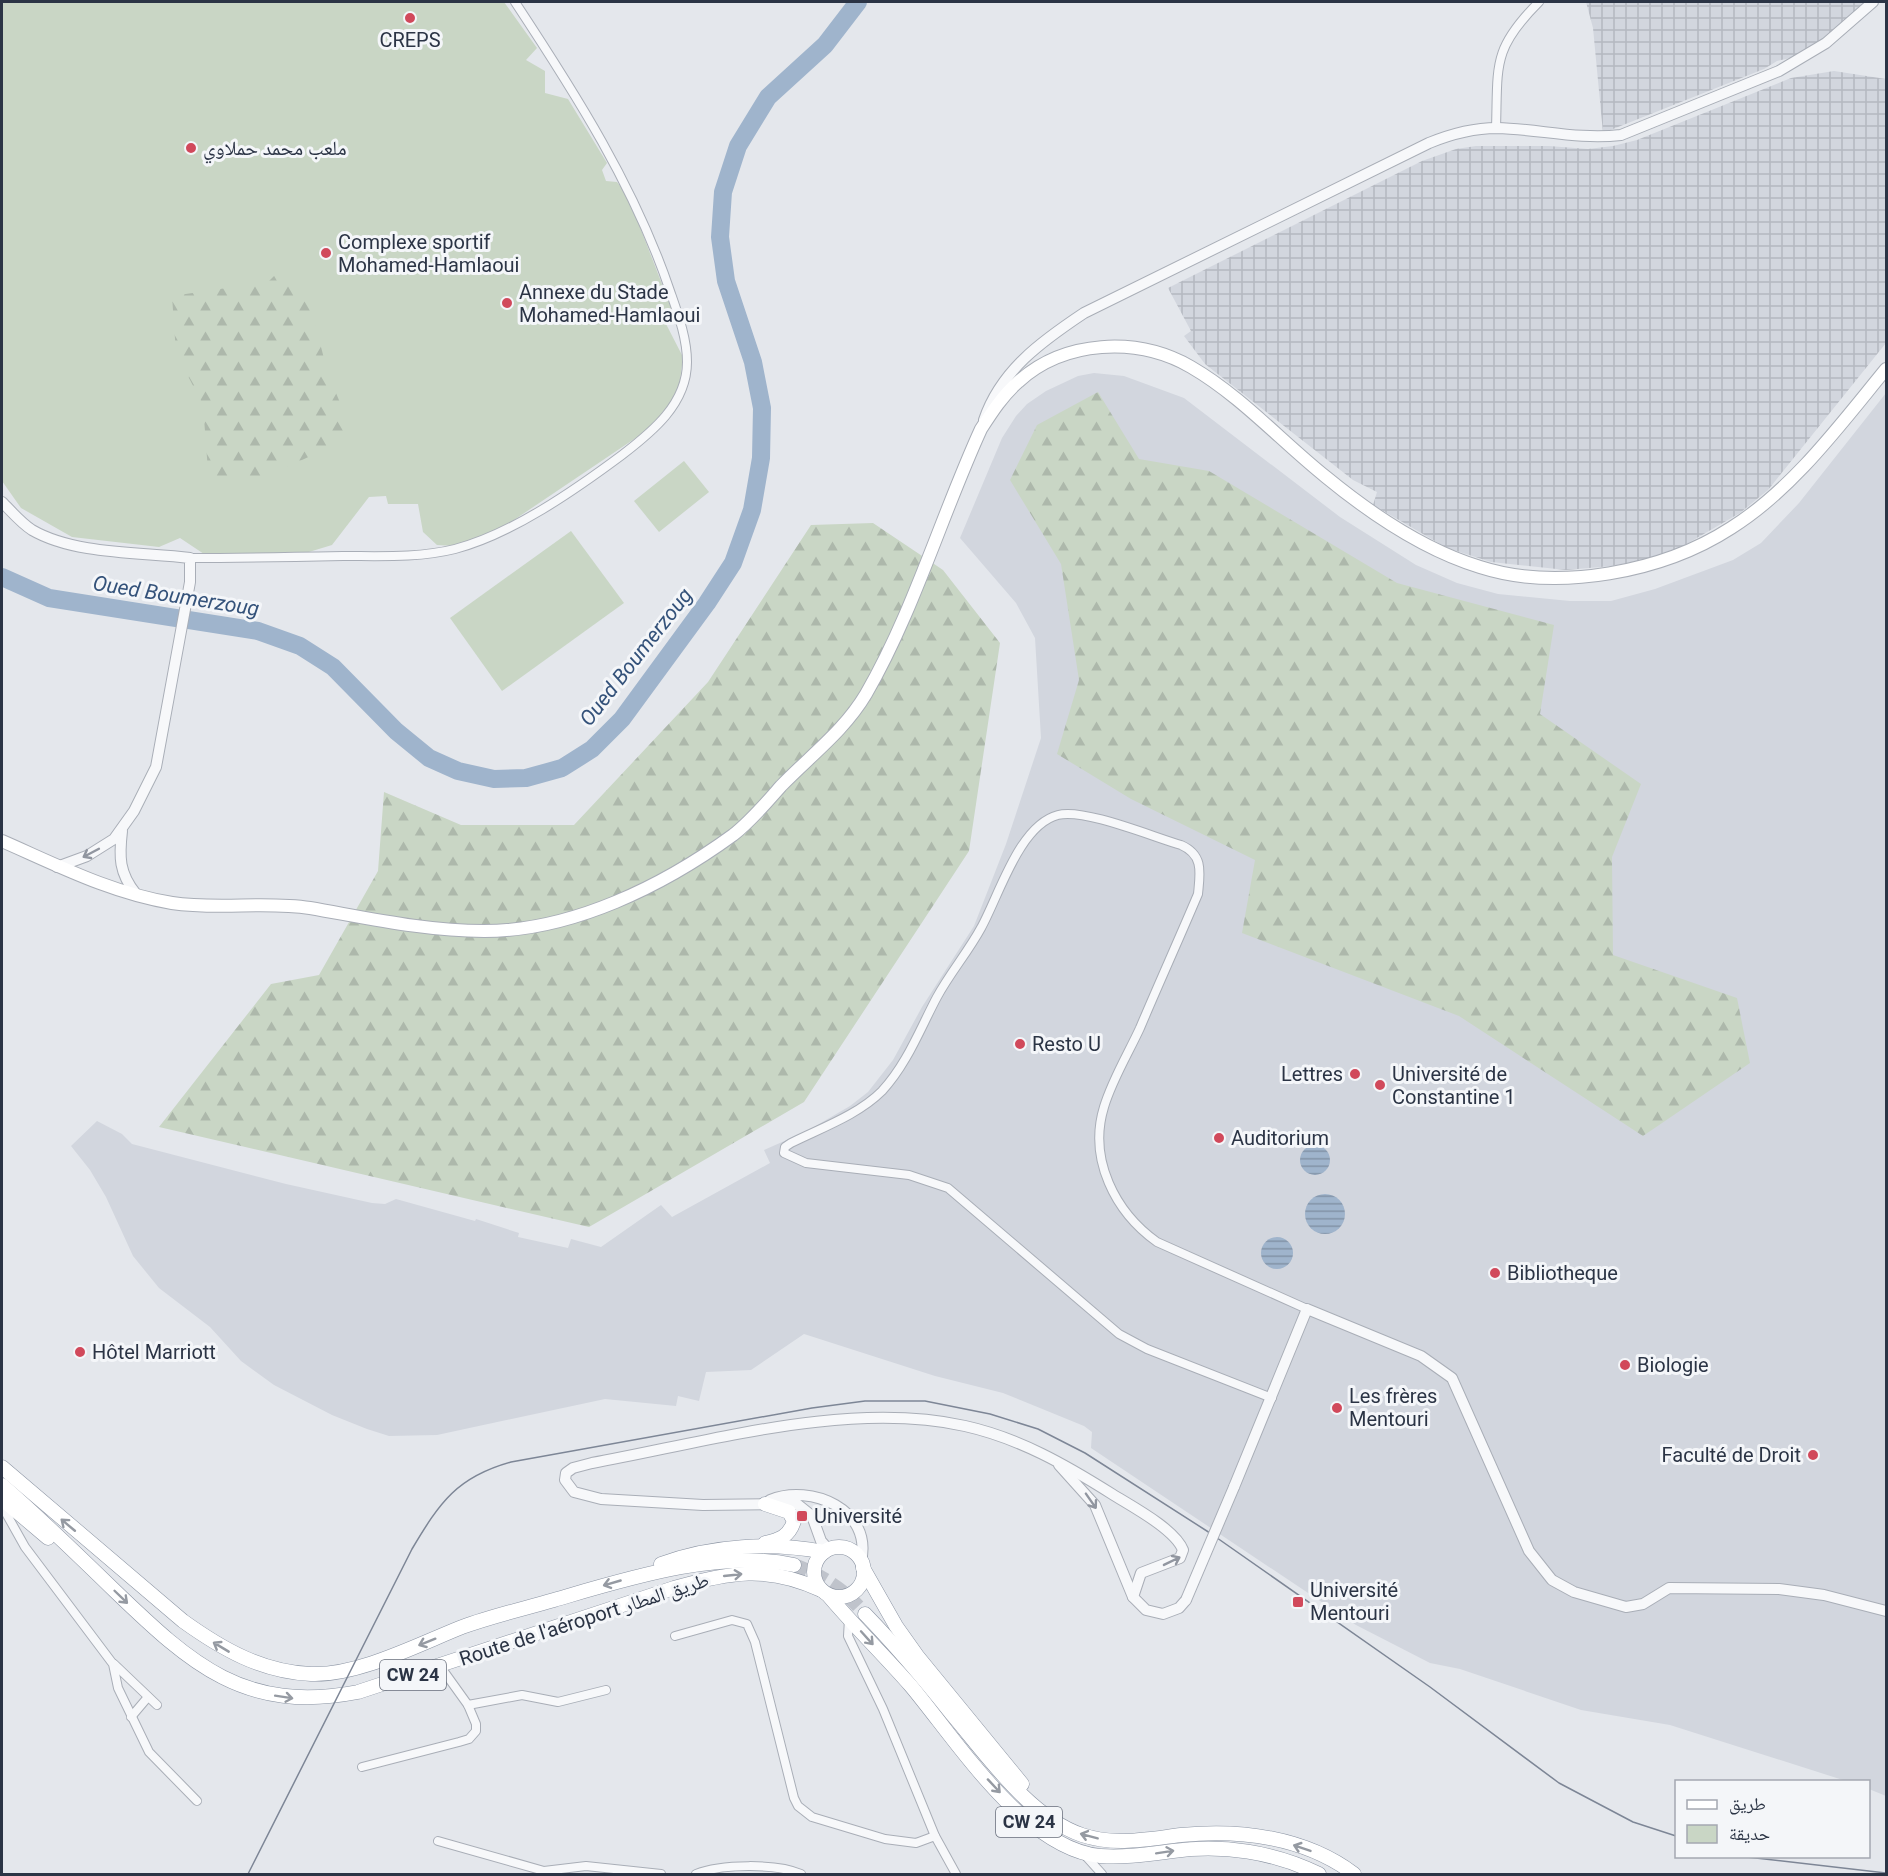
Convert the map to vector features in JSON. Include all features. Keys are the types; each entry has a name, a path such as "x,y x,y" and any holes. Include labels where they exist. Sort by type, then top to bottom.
{"highway":[{"name":"Route de l'aéroport طريق المطار","path":"2,1467 183,1622 208,1640 243,1658 296,1672 313,1674 368,1664 466,1626 641,1575 726,1561 794,1565"},
{"name":"Route de l'aéroport طريق المطار","path":"2,1485 190,1659 213,1674 256,1691 295,1698 330,1698 368,1690 674,1587 712,1578 756,1572 776,1574 825,1592 1015,1808 1046,1836 1099,1856 1218,1848 1274,1857 1319,1875"},
{"name":"CW 24","path":"2,1499 101,1577"},
{"path":"738,1547 775,1541 788,1534 794,1521 789,1512 765,1504"},
{"name":"CW 24","path":"641,1575 663,1563 710,1551 738,1547 826,1551"},
{"path":"836,1548 850,1550 862,1565 863,1576 857,1589 843,1597 825,1592 816,1583 815,1566 826,1551 836,1548"},
{"name":"CW 24","path":"862,1565 896,1626 918,1658 1012,1769 1035,1807"},
{"name":"CW 24","path":"864,1614 997,1767 1035,1807 1065,1827 1098,1839 1132,1841 1205,1833 1247,1834 1302,1847 1323,1856 1354,1875"}],"main road":[{"path":"2,841 57,867 136,894 174,903 306,908 443,929 487,931 531,926 574,916 610,904 671,874 734,834 784,783 821,750 866,694 902,621 981,429 997,403 1036,368 1063,355 1094,347 1148,350 1174,359 1208,378 1327,478 1425,544 1458,560 1507,574 1552,577 1594,575 1674,558 1732,528 1789,480 1887,369"}],"street":[{"path":"2,502 30,529 50,538 96,548 190,558 390,556 455,549 502,529 567,493 647,436 674,406 687,365 687,347 661,265 620,173 547,50 515,2"},
{"path":"1496,128 1497,82 1504,43 1512,29 1539,2"},
{"path":"981,429 991,399 1004,379 1046,338 1084,313 1430,142 1452,134 1496,128 1568,136 1621,135 1787,67 1826,43 1873,2"},
{"path":"136,894 126,882 119,861 122,831 156,767 190,582 190,558"},
{"path":"1272,1398 1147,1349 1119,1334 948,1188 909,1176 806,1163 784,1153 785,1147 858,1109 882,1090 904,1062 938,996 980,930 1021,847 1038,826 1051,817 1060,814 1084,815 1181,845 1194,853 1200,866 1198,894 1104,1106 1100,1144 1104,1171 1112,1192 1137,1225 1163,1245 1307,1309 1421,1356 1452,1378 1529,1551 1552,1580 1574,1592 1626,1607 1643,1604 1669,1588 1779,1589 1824,1595 1887,1611"},
{"path":"57,867 87,856 122,831"},
{"path":"1053,1457 1095,1505 1133,1596 1141,1607 1157,1614 1169,1613 1186,1600 1272,1398 1307,1309"},
{"path":"826,1551 821,1541 817,1522 797,1504 704,1505 601,1499 574,1492 565,1480 566,1473 573,1468 592,1464 789,1427 859,1418 908,1418 967,1426 1053,1457 1152,1520 1180,1543 1183,1550 1180,1558 1141,1573 1133,1596"},
{"path":"765,1504 775,1498 801,1495 831,1502 847,1513 859,1531 863,1546 862,1565"},
{"path":"2,1506 25,1547 113,1664 157,1705"},
{"path":"849,1619 848,1636 883,1709 935,1836 956,1875"},
{"path":"675,1636 732,1620 747,1624 755,1642 794,1798 804,1812 885,1839 916,1843 935,1836"},
{"path":"113,1664 118,1688 149,1752 197,1801"},
{"path":"362,1767 469,1739 476,1731 476,1724 468,1705 440,1666"},
{"path":"468,1705 522,1695 558,1702 606,1690"},
{"path":"131,1717 148,1697"},
{"path":"438,1840 544,1871 586,1866 661,1875"},
{"path":"1081,1851 1102,1875"},
{"path":"696,1875 708,1871 761,1867 780,1868 801,1875"}],"shaded area":[{"path":"1586,2 1873,2 1799,56 1777,61 1764,69 1603,133 1593,28"},
{"path":"1834,71 1886,79 1886,343 1768,490 1740,513 1683,546 1651,558 1612,566 1566,570 1491,562 1447,548 1373,505 1377,492 1353,480 1205,364 1184,336 1191,331 1168,288 1422,161 1456,149 1476,146 1549,146 1588,149 1613,146 1637,140 1791,78"},
{"name":"Université de Constantine 1","path":"1094,373 1124,376 1184,398 1340,517 1416,565 1457,583 1498,594 1570,601 1611,601 1655,589 1733,560 1761,543 1799,503 1886,393 1886,1796 1870,1789 1870,1780 1843,1780 1670,1725 1581,1710 1460,1669 1430,1663 1356,1625 1091,1448 1092,1432 1084,1426 1003,1393 935,1376 804,1334 751,1370 706,1372 699,1401 678,1396 676,1406 605,1399 437,1435 389,1436 332,1415 274,1385 241,1361 210,1327 159,1288 133,1256 106,1197 90,1170 71,1146 97,1121 122,1134 132,1144 286,1184 372,1203 385,1204 396,1199 475,1221 476,1219 519,1233 518,1237 568,1248 571,1239 601,1247 661,1205 672,1217 770,1163 764,1150 807,1131 850,1106 868,1092 893,1060 922,1007 974,926 1006,844 1041,738 1035,638 1016,603 960,538 1002,438 1016,416 1027,404 1046,391 1078,376"}],"green space":[{"name":"Complexe sportif Mohamed-Hamlaoui","path":"2,2 504,2 537,48 526,60 545,71 545,93 568,99 607,163 602,170 606,181 617,182 628,196 672,310 666,324 683,357 678,397 655,425 505,526 456,546 437,545 423,532 418,504 388,504 386,496 369,497 332,545 299,555 207,556 180,538 159,547 72,537 21,508 2,481"},
{"path":"277,273 305,285 328,374 354,436 265,477 209,484 203,405 176,353 172,296 268,282"},
{"path":"1098,392 1139,459 1209,471 1397,583 1554,625 1540,714 1641,784 1612,857 1613,955 1737,998 1750,1063 1643,1136 1459,1016 1242,933 1255,860 1131,799 1057,754 1079,680 1061,564 1010,480 1037,425"},
{"path":"684,461 709,492 659,532 634,501"},
{"path":"873,523 943,570 1000,643 969,851 804,1102 589,1227 159,1127 271,984 319,975 378,871 384,792 461,825 574,825 708,682 811,525"},
{"path":"571,531 624,603 502,691 450,618"}],"water":[{"path":"1315,1145 1326,1149 1330,1160 1326,1171 1315,1175 1304,1171 1300,1160 1304,1149"},
{"path":"1325,1194 1339,1200 1345,1214 1339,1228 1325,1234 1311,1228 1305,1214 1311,1200"},
{"path":"1277,1237 1288,1242 1293,1253 1288,1264 1277,1269 1266,1264 1261,1253 1266,1242"}],"waterway":[{"name":"Oued Boumerzoug","path":"2,577 49,598 258,631 300,646 333,667 396,731 429,758 458,771 494,779 526,778 562,768 592,749 622,719 707,603 733,563 752,510 761,458 762,408 753,362 726,281 720,237 723,192 738,146 768,97 825,45 858,2"}],"tunnel":[{"path":"794,1565 833,1585 865,1614"}],"tram line":[{"path":"248,1874 412,1549 441,1505 463,1484 492,1468 511,1462 812,1408 865,1401 925,1401 990,1414 1038,1429 1085,1453 1210,1533 1430,1687 1559,1783 1633,1822 1675,1836"},
{"path":"1755,1858 1886,1873"}],"place":[{"name":"CREPS","path":"410,18"},
{"name":"ملعب محمد حملاوي","path":"191,148"},
{"name":"Complexe sportif Mohamed-Hamlaoui","path":"326,253"},
{"name":"Annexe du Stade Mohamed-Hamlaoui","path":"507,303"},
{"name":"Resto U","path":"1020,1044"},
{"name":"Lettres","path":"1355,1074"},
{"name":"Université de Constantine 1","path":"1380,1085"},
{"name":"Auditorium","path":"1219,1138"},
{"name":"Bibliotheque","path":"1495,1273"},
{"name":"Hôtel Marriott","path":"80,1352"},
{"name":"Biologie","path":"1625,1365"},
{"name":"Les frères Mentouri","path":"1337,1408"},
{"name":"Faculté de Droit","path":"1813,1455"},
{"name":"Université","path":"802,1516"},
{"name":"Université Mentouri","path":"1298,1602"}]}
